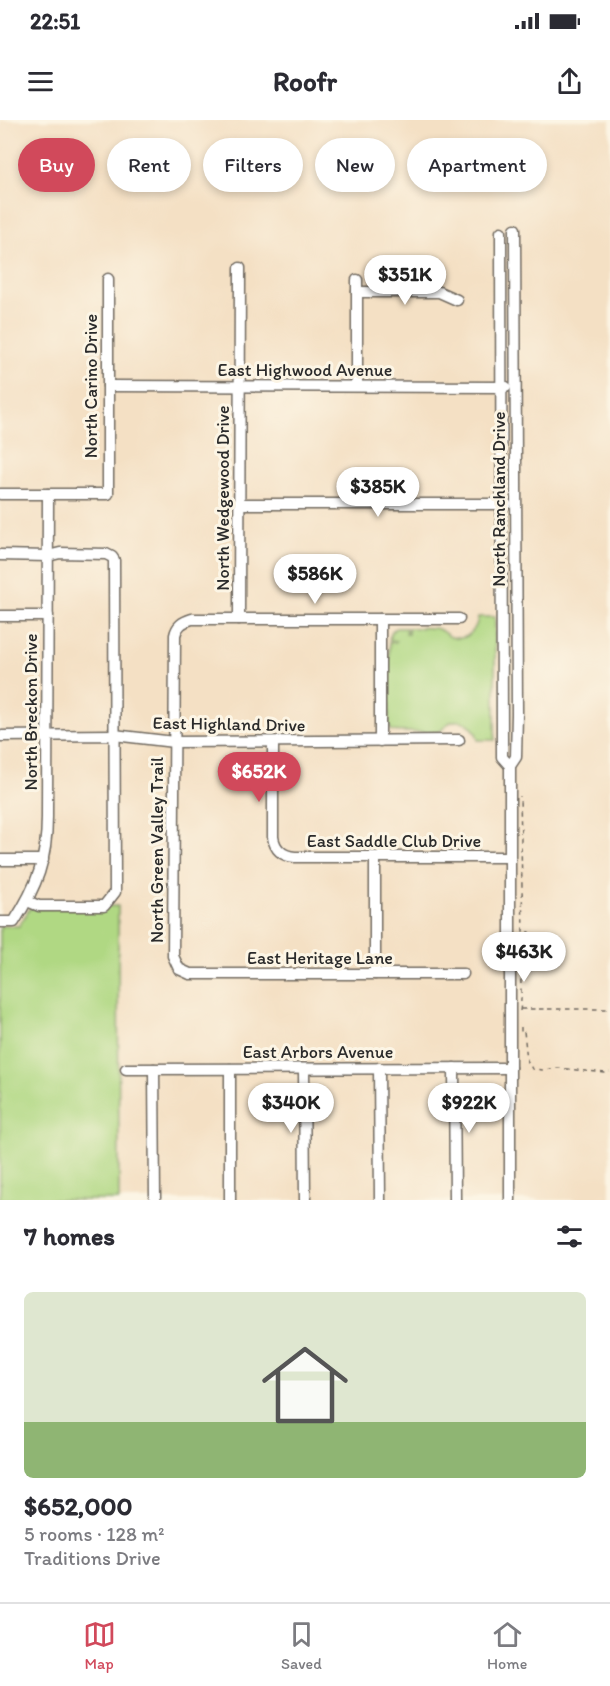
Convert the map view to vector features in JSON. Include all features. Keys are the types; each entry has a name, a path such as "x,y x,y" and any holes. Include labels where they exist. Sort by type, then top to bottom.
{"street":[{"name":"North Ranchland Drive","path":"510,1200 510,766 516,757 517,714 515,229"},
{"name":"North Ranchland Drive","path":"501,232 502,757 510,766"},
{"name":"North Wedgewood Drive","path":"239,620 240,268"},
{"name":"North Carino Drive","path":"48,494 108,494 108,279"},
{"path":"357,280 357,386"},
{"path":"357,292 439,292 457,300"},
{"name":"East Highwood Avenue","path":"108,386 516,387"},
{"path":"0,494 48,494"},
{"name":"North Breckon Drive","path":"0,922 14,922 27,901 43,860 47,835 48,494"},
{"path":"240,504 516,503"},
{"path":"0,555 106,554 114,560 115,892 105,906 39,906 27,901"},
{"path":"0,616 48,616"},
{"name":"North Green Valley Trail","path":"179,969 173,956 175,635 181,624 192,619 239,620"},
{"path":"380,619 380,741"},
{"path":"239,620 459,619"},
{"name":"East Highland Drive","path":"0,736 114,735 174,742 459,741"},
{"name":"East Saddle Club Drive","path":"273,742 273,837 274,843 285,855 295,857 509,857"},
{"path":"375,857 375,974"},
{"path":"0,860 43,860"},
{"name":"East Heritage Lane","path":"179,969 190,974 463,974"},
{"path":"379,1068 380,1200"},
{"path":"454,1068 455,1200"},
{"name":"East Arbors Avenue","path":"126,1069 510,1068"},
{"path":"154,1069 155,1200"},
{"path":"230,1069 230,1200"},
{"path":"304,1069 305,1200"}],"path":[{"path":"520,794 523,932 530,932 530,950 524,951 521,961 520,1017"},
{"path":"520,1009 610,1009"},
{"path":"520,1026 521,1032 524,1031 527,1060 532,1069 558,1068 610,1072"}],"green space":[{"path":"478,617 495,617 495,740 478,740 475,731 461,721 451,722 437,732 392,731 389,726 389,643 396,641 389,640 392,631 396,628 406,628 408,634 408,628 431,628 440,630 451,637 461,638 473,631"},
{"path":"118,906 119,1200 0,1200 0,926 19,926 30,908"}]}
